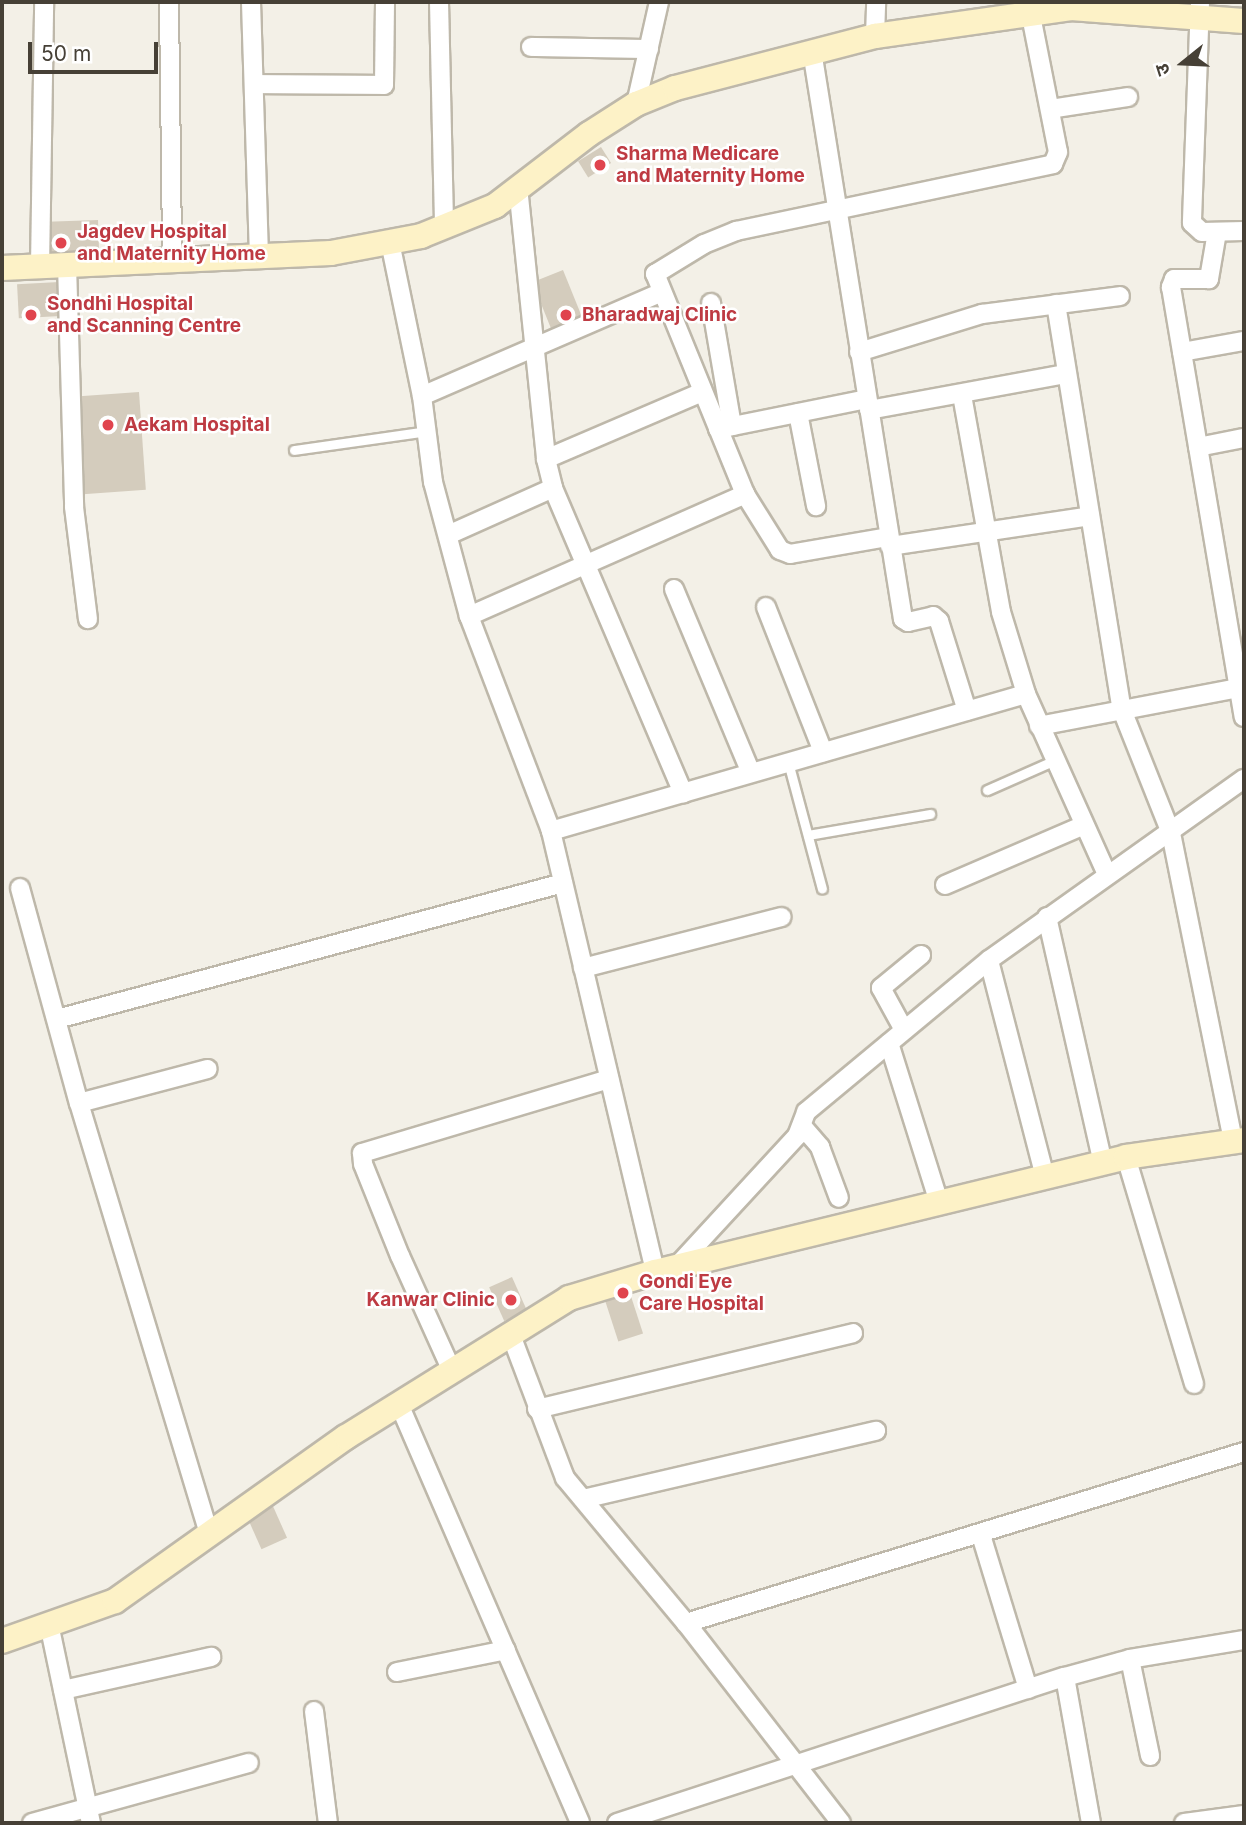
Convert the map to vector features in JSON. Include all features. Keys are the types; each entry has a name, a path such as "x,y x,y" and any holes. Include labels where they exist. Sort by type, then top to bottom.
{"street":[{"path":"40,267 44,2"},
{"path":"169,2 172,261"},
{"path":"251,2 259,256"},
{"path":"254,84 384,85 385,2"},
{"path":"439,2 444,226"},
{"path":"636,104 659,2"},
{"path":"875,36 876,2"},
{"path":"2,268 331,253 390,242 444,226 495,206 636,104 675,88 875,36 1014,9 1200,10 1244,21"},
{"path":"725,427 702,392 660,293 656,271 704,244 736,231 837,207 1053,164 1058,152 1050,109 1014,9"},
{"path":"1200,10 1192,223 1196,231 1244,231"},
{"path":"531,47 649,49"},
{"path":"812,51 903,619 908,622 933,616 939,621 967,711"},
{"path":"1050,109 1128,97"},
{"path":"518,187 537,344 546,459 553,488 683,793"},
{"path":"1217,232 1209,279 1170,282 1198,447 1240,662 1239,688 1244,718"},
{"path":"390,242 422,396 433,482 469,616 551,831 609,1079 666,1269"},
{"path":"67,265 74,507 88,620"},
{"path":"422,396 660,293"},
{"path":"859,352 982,314 1120,296"},
{"path":"711,303 725,427 746,495 783,553 987,532 1090,516"},
{"path":"2,1641 115,1601 399,1404 569,1298 666,1269 1115,1160 1239,1140 1171,833 1122,710 1065,374 1056,304"},
{"path":"1182,352 1244,341"},
{"path":"725,427 798,413 962,394 1065,374"},
{"path":"546,459 702,392"},
{"path":"962,394 1001,612 1026,694 1107,874"},
{"path":"798,413 816,506"},
{"path":"1198,447 1244,438"},
{"path":"448,536 553,488"},
{"path":"469,616 584,562 746,495"},
{"path":"674,589 751,773"},
{"path":"766,607 823,752"},
{"path":"1039,726 1239,688"},
{"path":"551,831 1026,694"},
{"path":"666,1269 802,1126 806,1112 989,960 1244,779"},
{"path":"944,885 1084,825"},
{"path":"57,1020 563,883"},
{"path":"20,888 79,1103 209,1534"},
{"path":"583,968 782,917"},
{"path":"1047,917 1115,1160 1194,1384"},
{"path":"904,1030 881,988 921,956"},
{"path":"989,960 1045,1177"},
{"path":"889,1042 939,1203"},
{"path":"79,1103 208,1069"},
{"path":"452,1371 363,1164 362,1153 373,1146 609,1079"},
{"path":"802,1126 820,1147 839,1198"},
{"path":"537,1409 853,1333"},
{"path":"510,1335 561,1472 686,1623 841,1823"},
{"path":"399,1404 580,1823"},
{"path":"583,1499 876,1431"},
{"path":"686,1623 981,1535 1244,1452"},
{"path":"981,1535 1028,1689"},
{"path":"49,1624 90,1817"},
{"path":"617,1823 1065,1677 1130,1659 1244,1640"},
{"path":"397,1672 506,1650"},
{"path":"63,1690 211,1657"},
{"path":"1130,1659 1150,1756"},
{"path":"1065,1677 1091,1823"},
{"path":"314,1711 328,1823"},
{"path":"32,1823 90,1817 249,1763"},
{"path":"1184,1823 1244,1815"}],"lane":[{"path":"293,450 427,431"},
{"path":"987,790 1055,760"},
{"path":"788,762 822,890"},
{"path":"808,835 930,814"}],"building":[{"path":"601,147 611,163 588,177 578,161"},
{"path":"98,220 99,252 48,254 47,222"},
{"path":"563,270 582,316 551,329 532,282"},
{"path":"59,282 61,316 19,318 17,284"},
{"path":"139,392 146,490 83,494 76,396"},
{"path":"512,1277 527,1311 504,1321 489,1287"},
{"path":"627,1284 643,1333 618,1341 602,1292"},
{"path":"272,1504 287,1538 261,1549 246,1515"}],"place":[{"name":"Sharma Medicare and Maternity Home","path":"600,165"},
{"name":"Jagdev Hospital and Maternity Home","path":"61,243"},
{"name":"Sondhi Hospital and Scanning Centre","path":"31,315"},
{"name":"Bharadwaj Clinic","path":"566,315"},
{"name":"Aekam Hospital","path":"108,425"},
{"name":"Gondi Eye Care Hospital","path":"623,1293"},
{"name":"Kanwar Clinic","path":"511,1300"}]}
